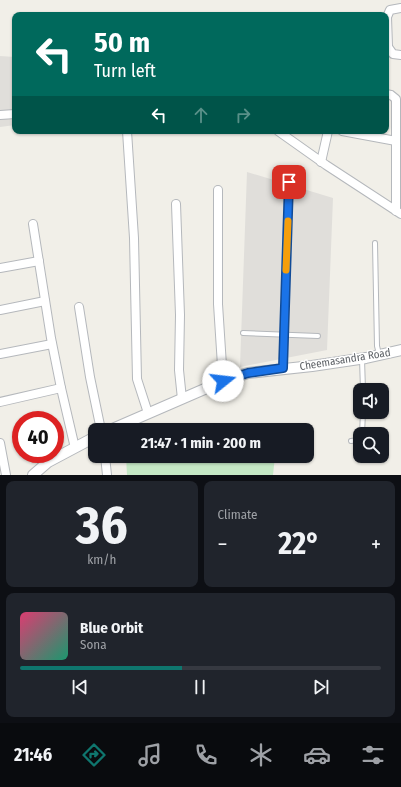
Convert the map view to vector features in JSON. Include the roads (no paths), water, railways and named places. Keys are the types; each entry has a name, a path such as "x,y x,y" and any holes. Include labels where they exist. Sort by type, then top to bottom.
{"street":[{"path":"389,12 390,10 401,8"},
{"path":"389,50 393,54 401,55"},
{"path":"389,94 392,95 396,99 399,212"},
{"path":"0,115 12,114"},
{"path":"127,134 134,238 137,379 148,413"},
{"path":"285,134 321,162 399,212"},
{"path":"321,162 327,134"},
{"path":"358,134 396,141"},
{"path":"218,190 218,304 223,381"},
{"path":"176,204 180,315 179,370 182,399"},
{"path":"33,224 52,344 75,448"},
{"path":"0,268 39,261"},
{"path":"0,310 45,301"},
{"path":"79,307 90,377 100,423"},
{"path":"0,354 52,344"},
{"name":"Cheemasandra Road","path":"126,423 223,381 248,373 312,366 401,350"},
{"path":"0,402 61,388"},
{"path":"33,475 48,462 88,441"},
{"path":"0,443 6,475"},
{"path":"106,463 107,475"}],"lane":[{"path":"283,368 289,182"},
{"path":"375,243 377,346 379,355"},
{"path":"244,333 318,336"},
{"path":"362,358 363,383"}]}
